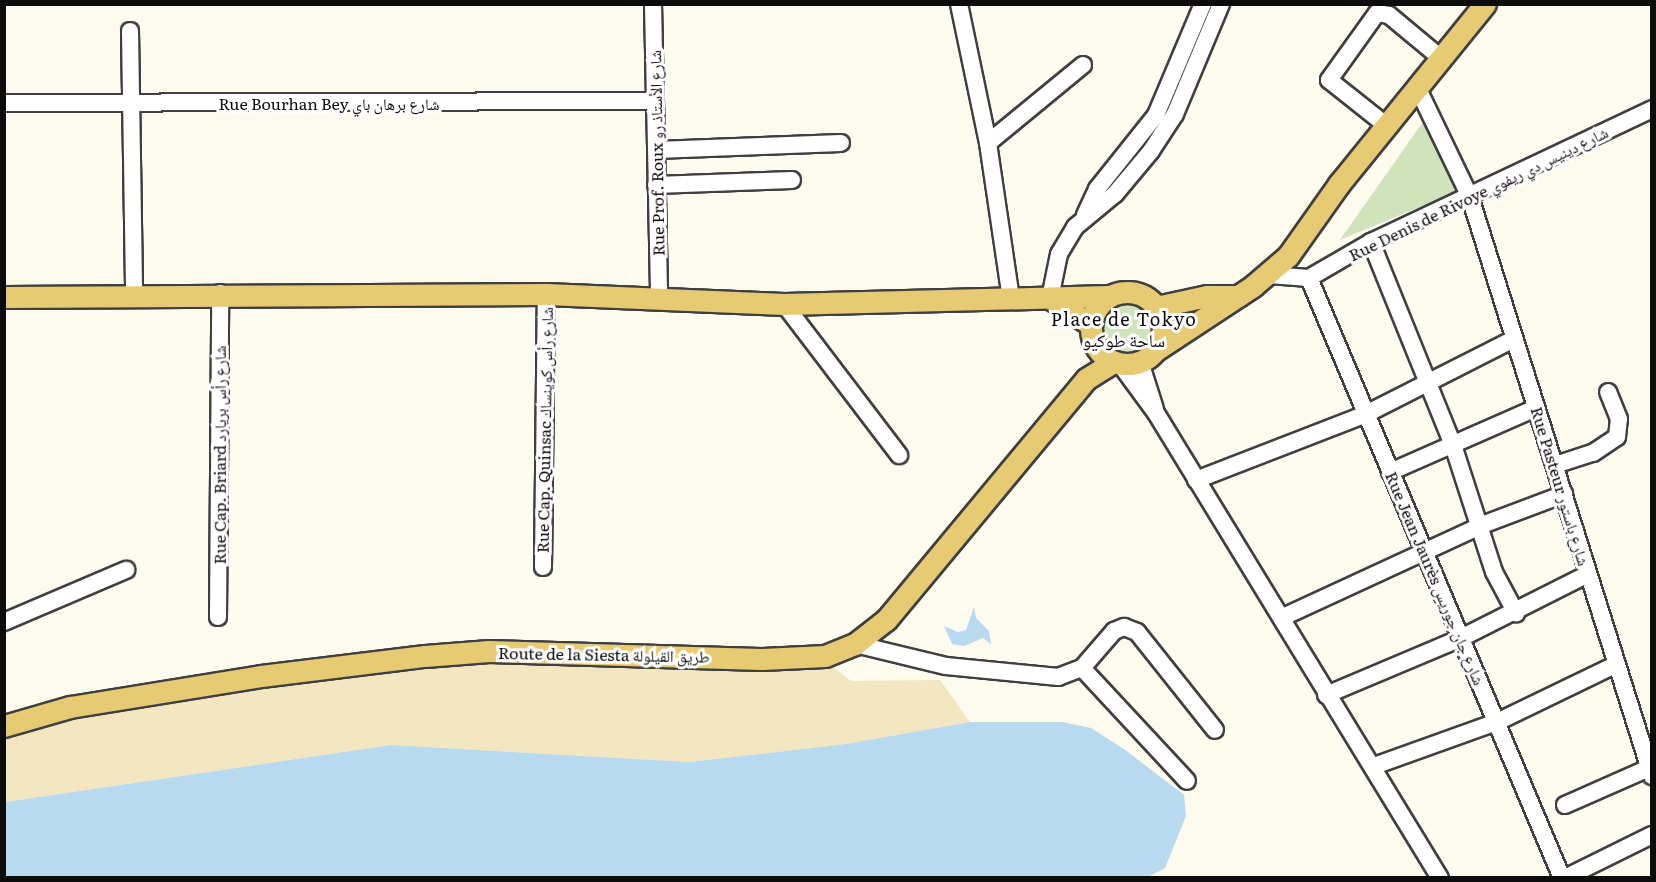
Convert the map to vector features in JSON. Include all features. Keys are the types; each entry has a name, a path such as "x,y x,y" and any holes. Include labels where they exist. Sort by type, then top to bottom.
{"main road":[{"name":"Route de la Siesta طريق القيلولة","path":"4,726 93,703 261,676 425,656 489,651 762,659 825,656 855,644 886,620 1086,379 1238,296 1269,275 1485,4"},
{"path":"4,297 220,293 546,294 659,302 784,304 1140,294 1156,307 1163,329 1126,358 1090,324 1050,298"},
{"path":"1090,324 1093,313 1109,296"},
{"path":"1156,307 1207,296 1238,296"}],"street":[{"name":"Rue Prof. Roux شارع الأستاذ رو","path":"653,4 653,101 659,302"},
{"path":"959,4 988,143 1011,298"},
{"path":"1050,298 1059,254 1085,215 1097,189 1156,115 1203,4"},
{"path":"1085,215 1115,194 1164,133 1185,94 1221,4"},
{"path":"1387,126 1329,80 1377,13 1389,15 1442,59"},
{"path":"130,31 134,294"},
{"path":"988,143 1083,65"},
{"name":"Rue Pasteur شارع باستور","path":"1418,89 1470,197 1650,772"},
{"name":"Rue Bourhan Bey شارع برهان باي","path":"4,103 653,101"},
{"name":"Rue Denis de Rivoye شارع دينيس دي ريفوي","path":"1309,278 1371,242 1652,109"},
{"path":"656,150 841,142"},
{"path":"656,184 792,180"},
{"path":"1371,242 1453,445 1482,525 1494,572 1516,613"},
{"path":"1269,275 1309,278"},
{"name":"Rue Jean Jaurès شارع جان جوريس","path":"1309,278 1423,552 1564,878"},
{"name":"Rue Cap. Briard شارع رأس بريارد","path":"218,616 220,293"},
{"name":"Rue Cap. Quinsac شارع رأس كوينساك","path":"543,567 546,294"},
{"path":"784,304 899,456"},
{"path":"1196,480 1366,414 1429,385 1514,339"},
{"path":"1126,358 1196,480 1283,617 1326,695 1374,766 1440,878"},
{"path":"1554,465 1593,453 1617,437 1619,420 1608,392"},
{"path":"1390,472 1536,408"},
{"path":"1283,617 1482,525 1564,494"},
{"path":"4,622 126,570"},
{"path":"1326,695 1516,613 1588,574"},
{"path":"855,644 946,666 1058,677 1082,668 1114,632 1124,627 1137,633 1215,730"},
{"path":"1374,766 1497,722 1617,664"},
{"path":"1082,668 1187,781"},
{"path":"1565,805 1650,772"},
{"path":"1564,878 1652,835"}],"green space":[{"path":"1425,119 1458,191 1340,240"},
{"name":"Place de Tokyo ساحة طوكيو","path":"1126,298 1143,303 1151,311 1156,328 1151,345 1143,353 1126,358 1109,353 1101,345 1096,328 1101,311 1109,303"}],"sand":[{"path":"467,654 824,659 851,681 940,680 970,722 847,744 689,762 391,745 5,802 4,730 67,712"}],"water":[{"path":"974,607 976,618 989,631 991,644 983,638 964,646 952,644 944,626 958,632 966,630"},
{"path":"970,722 1062,722 1091,728 1124,749 1184,795 1186,816 1165,868 1146,878 5,877 5,802 391,745 689,762 846,744"}],"district":[{"name":"Place de Tokyo ساحة طوكيو","path":"1124,330"}]}
